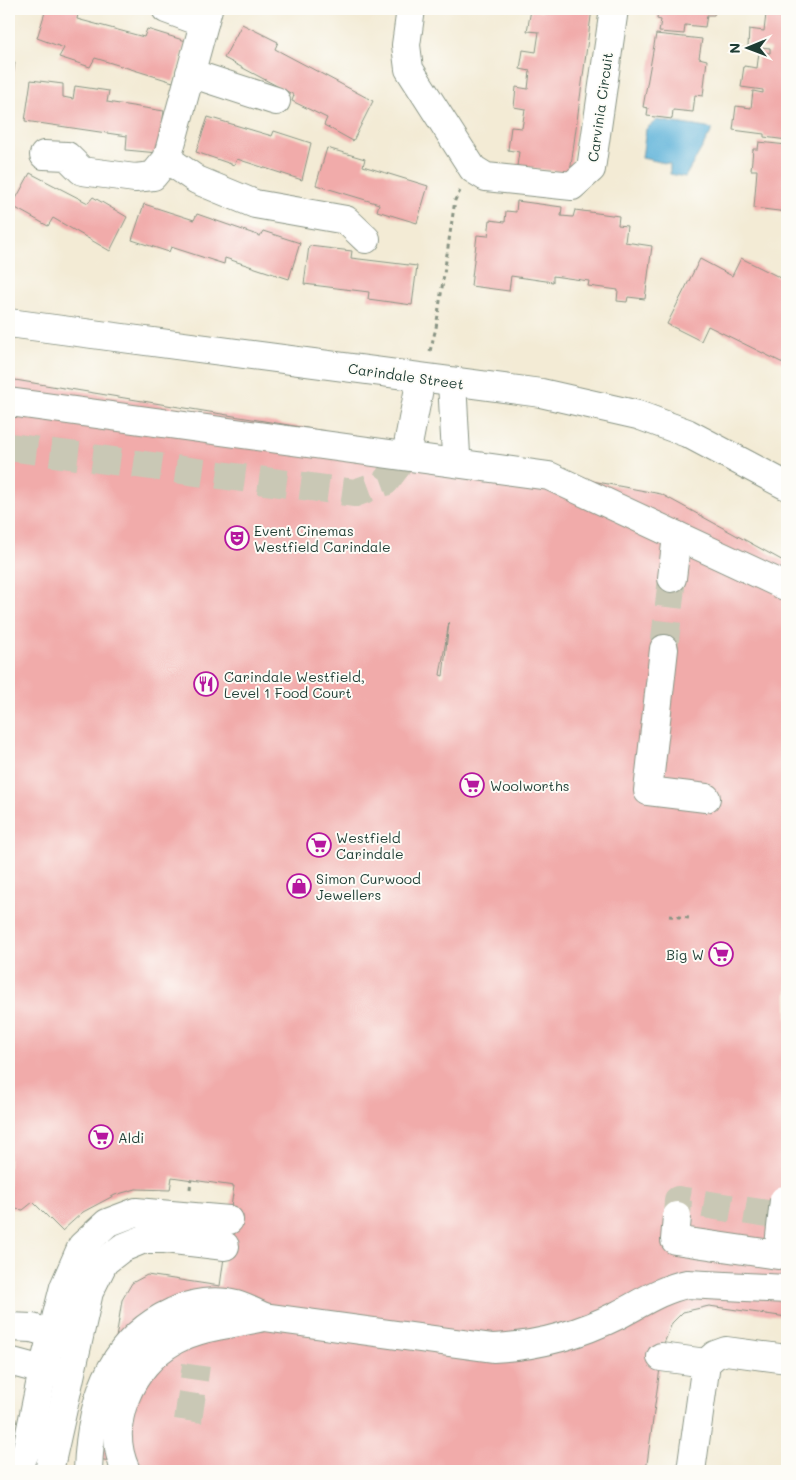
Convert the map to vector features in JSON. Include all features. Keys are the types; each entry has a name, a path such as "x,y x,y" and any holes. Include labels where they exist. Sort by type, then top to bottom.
{"street":[{"path":"44,155 67,156 82,171 135,178 153,176 167,159 206,16 166,9"},
{"path":"411,9 406,45 409,69 473,169"},
{"name":"Carvinia Circuit","path":"473,169 486,177 572,186 591,169 614,9"},
{"path":"190,73 276,100"},
{"path":"167,159 197,180 254,204 346,220 366,238"},
{"name":"Carindale Street","path":"9,324 541,394 638,415 687,433 787,486"},
{"path":"408,445 421,378"},
{"path":"452,382 456,455"},
{"path":"9,402 549,476 787,587"},
{"path":"672,578 677,536"},
{"path":"664,649 648,791 706,798"},
{"path":"677,1216 675,1240 778,1255 784,1200"},
{"path":"17,1471 27,1448 43,1370 66,1337 104,1262 122,1248 144,1239 165,1239 227,1233"},
{"path":"88,1471 97,1402 107,1375 119,1353 135,1337 165,1315 186,1306 204,1302 236,1305 264,1317 493,1348 518,1347 569,1336 616,1316 672,1287 687,1284 787,1289"},
{"path":"126,1471 117,1446 120,1411 130,1388 142,1369 174,1340 192,1332 212,1326 231,1325 264,1317"},
{"path":"9,1327 32,1328 66,1337"},
{"path":"52,1469 70,1378 66,1337"},
{"path":"691,1471 706,1363 715,1355 726,1351 787,1359"},
{"path":"661,1357 706,1363"},
{"path":"9,1361 70,1378"}],"path":[{"path":"421,378 436,328 455,200 473,169"},
{"path":"669,916 690,918"}],"water":[{"path":"657,120 713,129 685,177 670,174 670,164 642,158 646,129"}],"building":[{"path":"46,9 79,9 77,19 144,37 147,29 186,41 173,82 95,58 90,67 59,57 64,48 37,38"},
{"path":"543,9 592,9 570,173 517,166 519,152 508,150 511,127 522,128 525,109 514,107 516,87 528,89 530,71 520,69 523,50 536,52 539,32 527,31 531,10 542,12"},
{"path":"658,9 716,9 714,15 707,15 705,27 685,25 684,34 659,32 661,20 657,19"},
{"path":"760,9 787,9 787,140 764,137 764,134 733,130 736,106 751,108 753,91 763,93 763,90 741,87 744,66 757,68 759,52 770,53 770,48 748,46 749,29 764,31 766,14 759,13"},
{"path":"242,24 278,42 275,49 373,101 353,141 324,125 327,118 292,101 294,95 224,58"},
{"path":"656,34 702,39 699,58 707,60 703,96 695,95 693,112 673,110 672,119 647,116 648,108 643,107"},
{"path":"9,61 15,62 10,98 9,98"},
{"path":"31,80 63,84 63,97 73,99 75,86 109,91 107,102 164,111 158,153 126,150 127,136 25,121"},
{"path":"208,117 272,136 274,131 311,143 302,180 237,159 234,165 196,152"},
{"path":"759,142 787,145 787,212 754,208 757,170 751,170 753,149 758,149"},
{"path":"327,148 365,159 363,166 428,186 417,223 377,211 379,204 316,185"},
{"path":"30,173 88,203 93,197 127,217 110,251 53,218 48,226 12,206"},
{"path":"517,201 562,207 561,216 573,217 575,210 619,216 618,225 627,226 625,242 652,246 645,299 628,297 627,302 617,301 618,290 588,286 589,281 553,276 553,282 511,276 509,291 471,286 477,235 488,236 490,220 505,222 506,211 516,212"},
{"path":"144,204 194,220 197,214 260,236 263,231 300,243 289,279 225,258 224,264 171,247 169,252 132,240"},
{"path":"309,246 352,251 351,258 417,266 412,305 368,299 369,292 304,284"},
{"path":"741,258 787,281 787,365 708,326 701,341 667,324 700,259 732,276"},
{"name":"Westfield Carindale","path":"9,379 343,434 661,494 787,563 787,1317 709,1306 683,1312 672,1323 663,1346 646,1471 179,1471 97,1459 122,1300 132,1283 147,1275 220,1286 234,1186 172,1177 170,1190 136,1189 115,1195 83,1212 62,1231 33,1202 23,1210 9,1208","holes":["449,622 443,676 440,675"]}],"tunnel":[{"path":"9,447 355,493 385,482 405,456 408,445"},
{"path":"664,649 672,578"},
{"path":"677,1216 678,1200 787,1217"},
{"path":"188,1421 196,1365"}],"place":[{"name":"Event Cinemas Westfield Carindale","path":"237,538"},
{"name":"Carindale Westfield, Level 1 Food Court","path":"206,684"},
{"name":"Woolworths","path":"472,785"},
{"name":"Westfield Carindale","path":"319,845"},
{"name":"Simon Curwood Jewellers","path":"299,886"},
{"name":"Big W","path":"721,954"},
{"name":"Aldi","path":"101,1137"}]}
